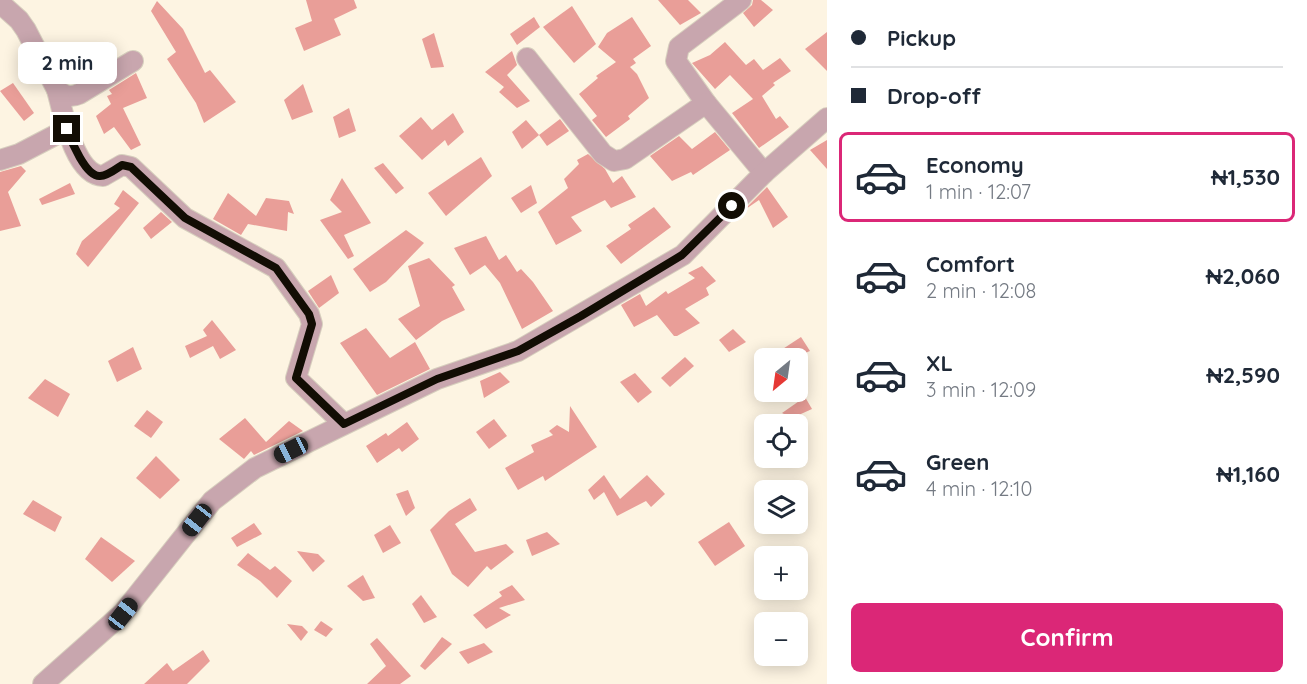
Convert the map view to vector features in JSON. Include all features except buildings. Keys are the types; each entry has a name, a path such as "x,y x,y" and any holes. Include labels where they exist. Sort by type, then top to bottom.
{"street":[{"path":"741,0 679,48 676,61 706,103 765,173"},
{"path":"0,3 19,20 26,30 57,90 73,145 88,170 97,176 103,176 122,165 131,167 185,218 276,268 309,314 312,324 296,378 344,424"},
{"path":"527,58 603,154 614,161 625,159 706,103"},
{"path":"57,90 72,97 133,61"},
{"path":"43,684 123,614 212,501 232,483 255,468 437,379 518,351 682,255 765,173 827,118"},
{"path":"0,160 19,154 67,129"}],"route":[{"path":"67,129 73,145 88,170 97,176 103,176 122,165 131,167 185,218 258,256 276,268 309,314 312,324 296,378 344,424 437,379 518,351 581,316 682,255 732,206"}]}
